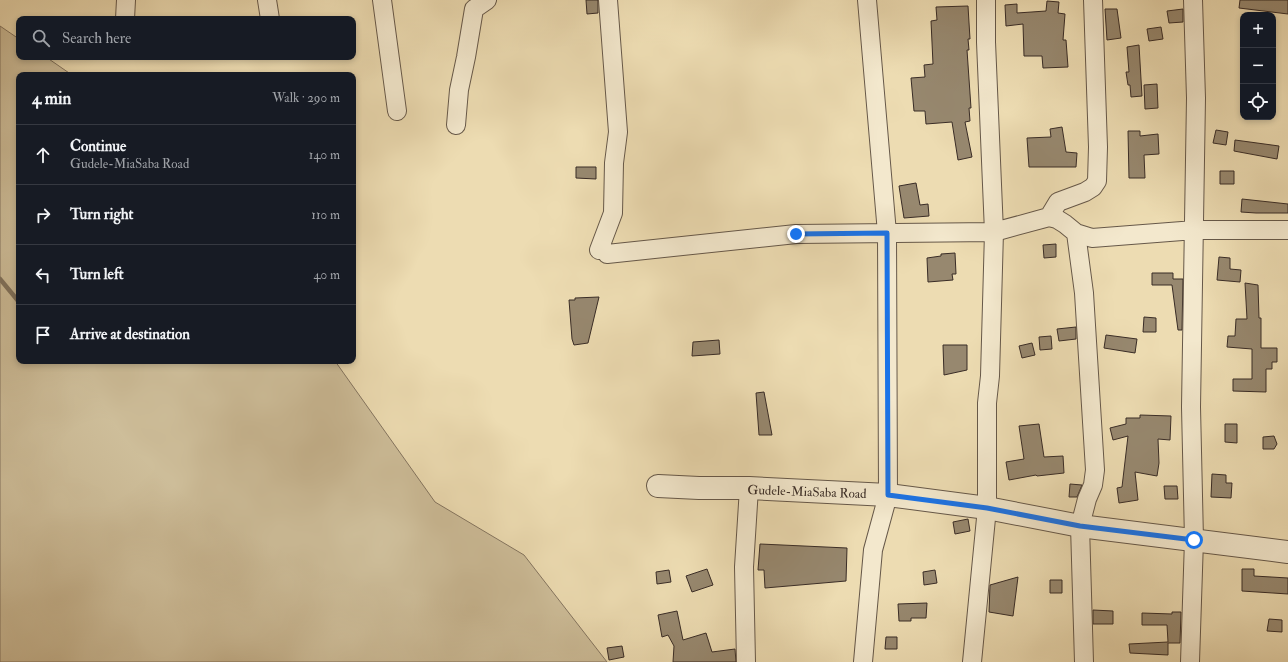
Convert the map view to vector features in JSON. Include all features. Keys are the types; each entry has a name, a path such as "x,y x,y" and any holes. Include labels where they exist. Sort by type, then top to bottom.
{"street":[{"path":"125,16 126,0"},
{"path":"267,0 270,16"},
{"path":"382,0 397,111"},
{"path":"456,125 459,90 474,8 487,0"},
{"path":"608,0 618,132 614,163 613,213 603,252 796,234 994,232 1048,217 1057,219 1076,233 1092,238 1195,230 1288,230"},
{"path":"863,662 873,550 888,495 887,233 867,0"},
{"path":"972,662 987,508 987,403 990,376 994,232 986,42 986,0"},
{"path":"1048,217 1058,202 1085,192 1093,187 1097,181 1098,147 1093,0"},
{"path":"1190,662 1194,540 1191,408 1196,98 1192,0"},
{"path":"1076,233 1084,293 1095,470 1093,485 1087,499 1080,526 1084,662"},
{"name":"Gudele-MiaSaba Road","path":"658,486 749,488 888,495 987,508 1080,526 1288,552"},
{"path":"746,662 744,567 749,488"}],"shaded area":[{"path":"0,26 16,37 16,60 50,60 68,72 16,72 16,364 337,364 435,502 524,555 607,662 0,662"}],"building":[{"path":"586,0 598,0 598,13 587,14"},
{"path":"1240,0 1288,0 1288,14 1239,8"},
{"path":"1047,1 1059,2 1058,13 1065,14 1063,40 1066,40 1068,67 1043,68 1042,56 1024,56 1023,24 1006,26 1005,5 1017,4 1017,13 1046,11"},
{"path":"968,6 970,39 968,39 969,50 967,50 971,108 969,108 970,121 965,122 972,157 958,160 952,122 926,124 925,111 914,111 911,78 925,77 924,65 933,64 931,21 937,20 936,7"},
{"path":"1105,9 1117,9 1121,38 1107,40"},
{"path":"1183,9 1183,22 1169,23 1167,11"},
{"path":"1161,27 1163,39 1149,41 1147,29"},
{"path":"1139,45 1142,96 1131,97 1130,85 1128,85 1126,72 1129,72 1127,47"},
{"path":"1157,84 1158,108 1145,109 1144,85"},
{"path":"1062,127 1066,152 1077,153 1076,167 1029,167 1027,138 1051,137 1050,129"},
{"path":"1216,130 1228,132 1226,145 1213,143"},
{"path":"1128,131 1140,131 1140,136 1158,134 1159,154 1144,155 1145,178 1129,178"},
{"path":"1235,140 1279,146 1277,159 1234,151"},
{"path":"576,167 596,167 596,179 576,178"},
{"path":"1220,171 1234,171 1234,184 1220,184"},
{"path":"916,183 920,205 928,204 929,216 904,218 899,186"},
{"path":"1242,199 1288,204 1288,213 1241,212"},
{"path":"1056,244 1056,257 1044,258 1043,245"},
{"path":"955,253 956,274 952,274 953,280 928,282 927,258 941,256 941,254"},
{"path":"1219,257 1230,258 1230,269 1241,270 1240,282 1217,280"},
{"path":"1152,273 1173,273 1173,279 1183,279 1182,330 1178,330 1172,285 1152,285"},
{"path":"1245,283 1258,285 1259,318 1261,318 1261,348 1277,348 1277,362 1272,362 1272,369 1266,369 1266,392 1233,391 1233,379 1252,379 1252,349 1227,347 1228,336 1235,336 1236,319 1247,319"},
{"path":"599,297 588,343 574,345 572,339 569,300 575,300 575,298"},
{"path":"1144,317 1156,318 1156,332 1143,332"},
{"path":"1076,327 1076,339 1059,341 1057,329"},
{"path":"1106,335 1137,339 1135,353 1104,348"},
{"path":"1051,336 1052,349 1040,350 1039,337"},
{"path":"719,340 720,354 692,356 693,342"},
{"path":"1032,343 1035,355 1022,358 1019,346"},
{"path":"943,345 967,345 967,370 944,375"},
{"path":"764,392 772,435 759,435 756,393"},
{"path":"1140,415 1171,416 1170,440 1158,439 1159,463 1157,476 1135,472 1138,500 1119,503 1117,488 1122,487 1128,436 1113,440 1110,428 1126,424 1126,418 1140,418"},
{"path":"1039,424 1044,457 1063,456 1064,473 1036,475 1009,480 1006,462 1024,459 1019,426"},
{"path":"1225,424 1237,424 1237,443 1225,442"},
{"path":"1274,436 1277,444 1274,449 1263,449 1263,437"},
{"path":"1212,474 1226,475 1226,483 1232,483 1231,498 1211,497"},
{"path":"1070,484 1082,485 1077,497 1069,497"},
{"path":"1164,486 1177,486 1178,499 1165,499"},
{"path":"968,519 970,531 955,534 953,522"},
{"path":"760,544 847,548 846,581 765,588 764,570 758,570"},
{"path":"707,569 713,585 692,592 686,576"},
{"path":"1242,569 1254,569 1254,576 1288,578 1288,594 1242,591"},
{"path":"669,570 671,582 657,584 656,572"},
{"path":"935,570 937,583 924,585 923,572"},
{"path":"1018,577 1013,616 989,612 990,585"},
{"path":"1050,580 1062,580 1062,593 1050,593"},
{"path":"927,603 926,618 911,618 911,621 899,621 898,604"},
{"path":"1093,610 1113,611 1113,624 1093,624"},
{"path":"677,611 683,640 706,633 712,652 735,649 736,662 673,662 674,646 668,635 662,637 658,615"},
{"path":"1172,612 1181,612 1180,643 1168,643 1168,655 1130,653 1129,644 1168,642 1167,625 1142,625 1142,613 1172,614"},
{"path":"1269,619 1282,620 1282,632 1267,631"},
{"path":"886,637 897,637 897,649 885,649"},
{"path":"622,646 624,657 609,660 607,648"}],"waterway":[{"path":"0,279 16,298"}],"route":[{"path":"796,234 887,233 888,495 987,508 1080,526 1194,540"}]}
